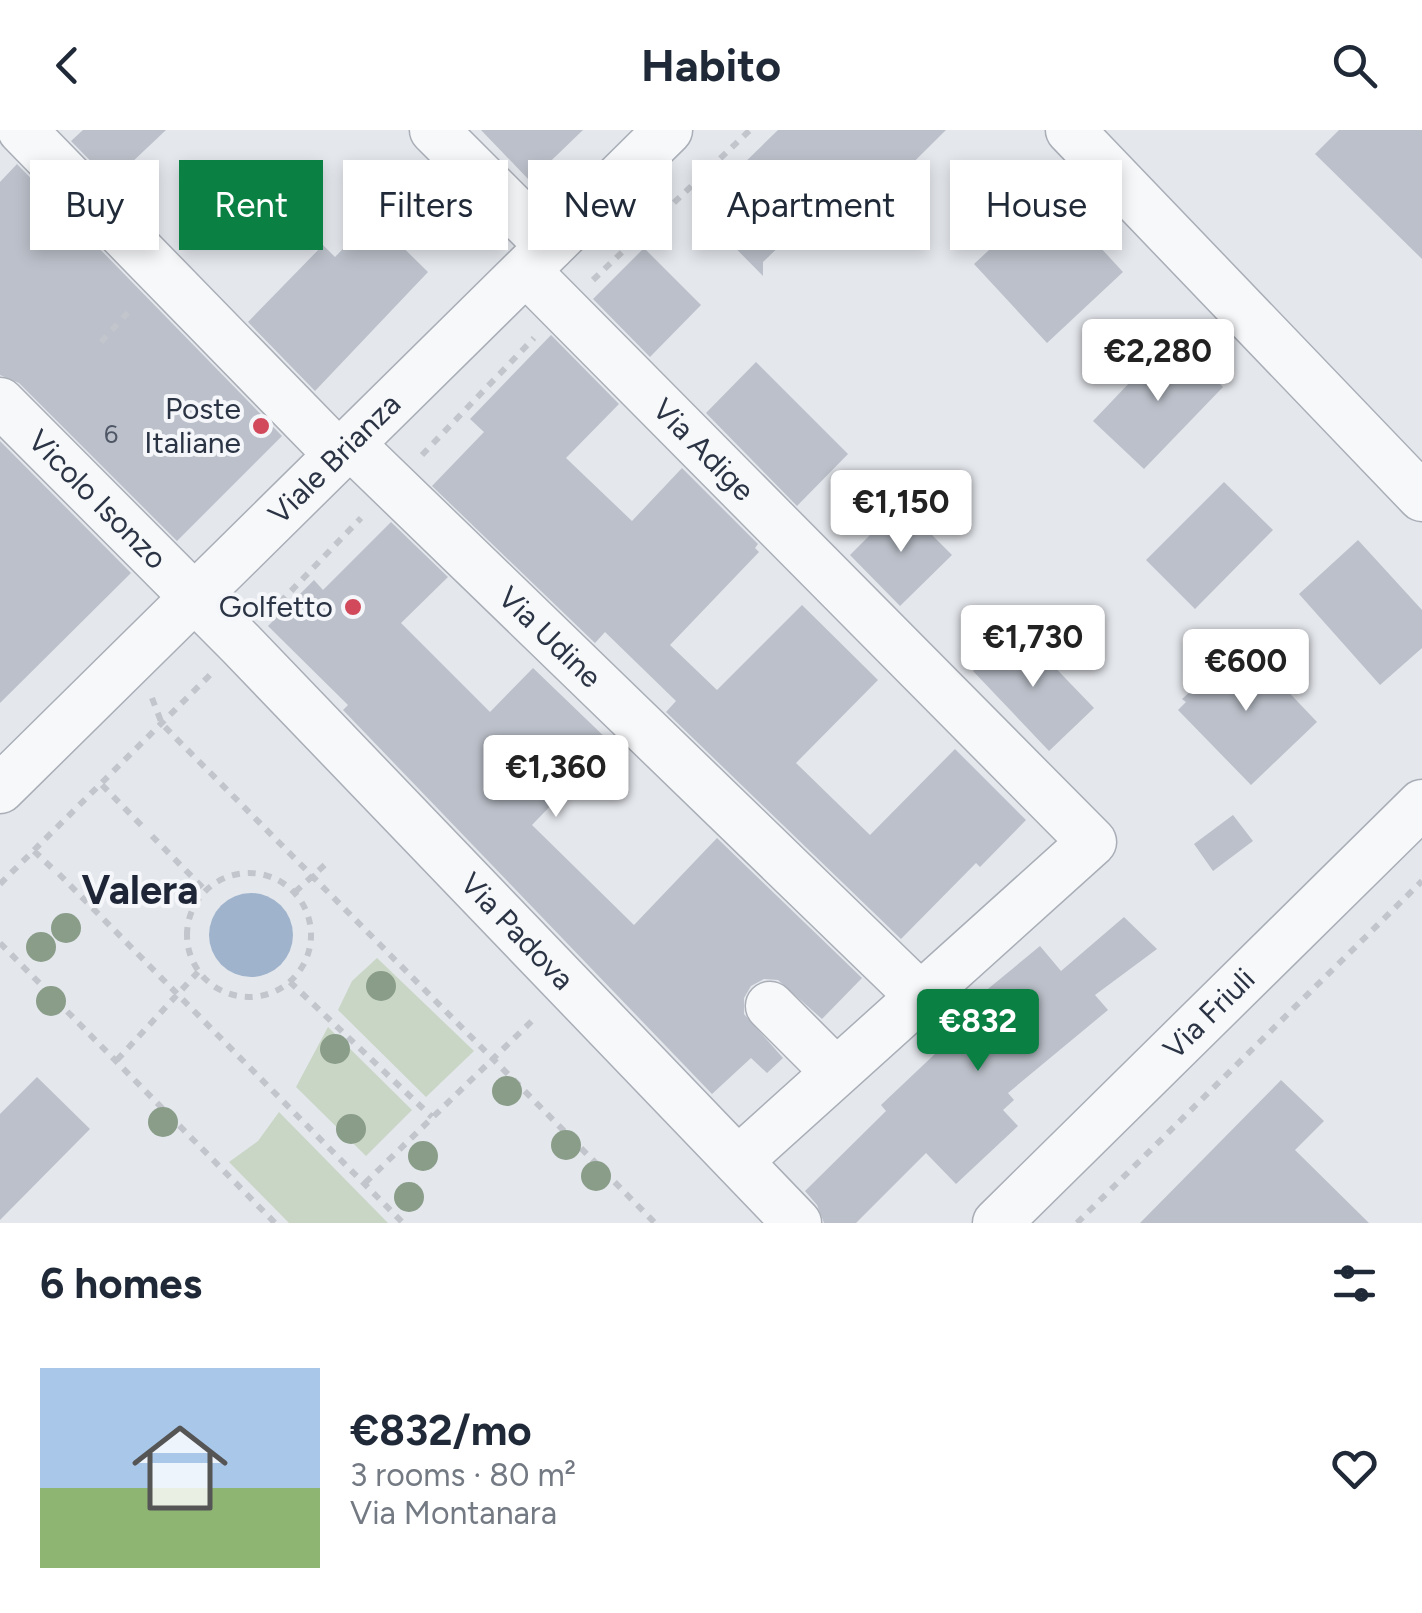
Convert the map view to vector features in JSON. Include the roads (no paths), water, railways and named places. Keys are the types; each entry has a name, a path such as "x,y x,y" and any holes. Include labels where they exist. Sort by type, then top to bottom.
{"street":[{"name":"Via Udine","path":"22,130 345,449 920,996"},
{"name":"Via Adige","path":"434,130 538,259 1092,842 920,996"},
{"name":"Viale Brianza","path":"9,762 134,657 668,130"},
{"path":"1070,130 1422,497"},
{"name":"Vicolo Isonzo","path":"0,402 194,597"},
{"name":"Via Padova","path":"194,597 797,1223"},
{"name":"Via Friuli","path":"997,1223 1422,804"},
{"path":"738,1162 920,996"},
{"path":"770,1006 835,1072"}],"water":[{"path":"243,893 259,893 275,900 286,911 293,935 290,951 281,965 259,977 243,977 227,970 216,959 209,943 209,927 216,911 227,900"}],"place":[{"name":"Poste Italiane","path":"261,426"},
{"name":"Golfetto","path":"353,607"}],"district":[{"name":"Valera","path":"140,890"}]}
